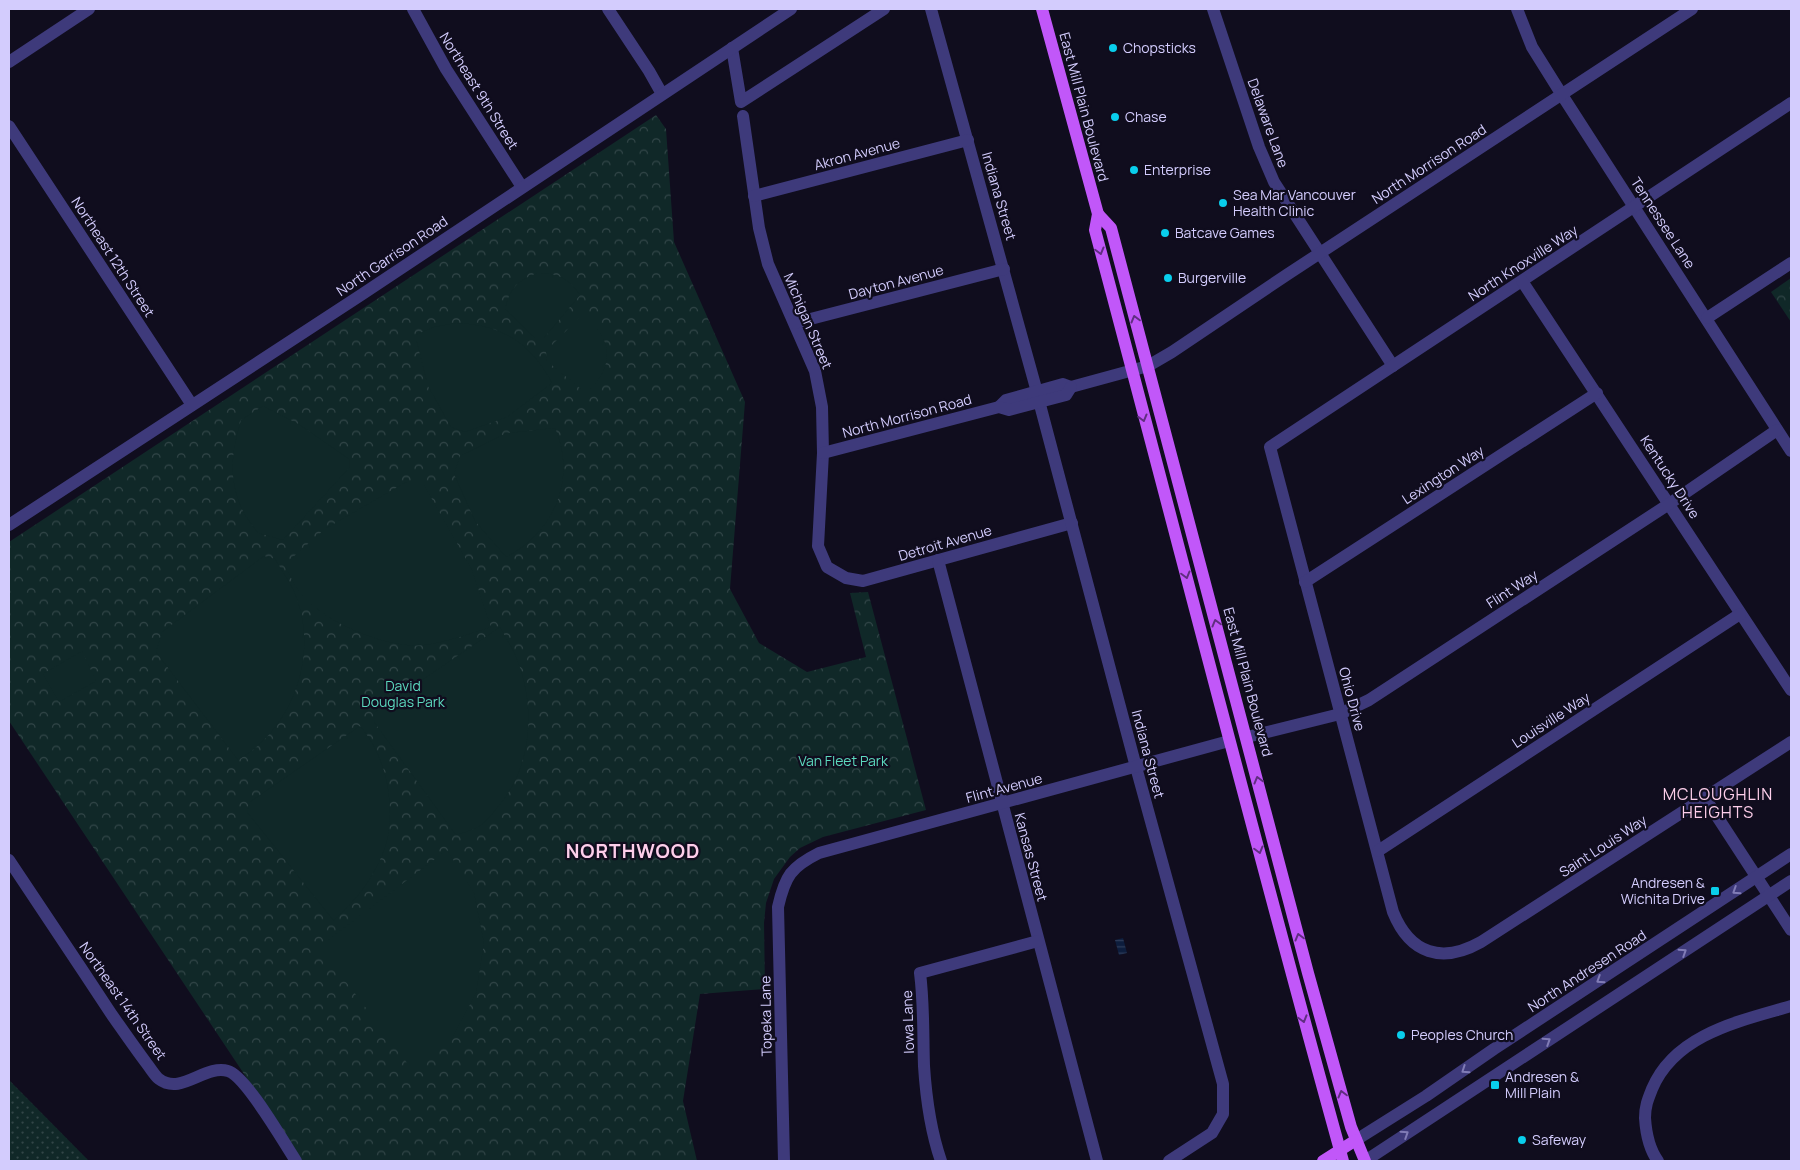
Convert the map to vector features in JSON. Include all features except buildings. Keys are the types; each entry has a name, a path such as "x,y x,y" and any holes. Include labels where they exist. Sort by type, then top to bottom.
{"main road":[{"name":"East Mill Plain Boulevard","path":"1042,9 1098,214 1111,228 1308,973 1351,1127 1364,1161"},
{"name":"East Mill Plain Boulevard","path":"1098,214 1094,230 1292,978 1342,1156"},
{"name":"North Andresen Road","path":"1323,1161 1342,1156 1356,1140"}],"street":[{"path":"9,62 89,9"},
{"name":"Northeast 9th Street","path":"413,9 446,69 522,187"},
{"path":"608,9 662,94"},
{"name":"North Garrison Road","path":"9,525 791,9"},
{"path":"732,48 741,102 884,9"},
{"name":"Indiana Street","path":"931,9 1004,269 1136,767 1223,1084 1223,1114 1212,1133 1169,1161"},
{"name":"Delaware Lane","path":"1213,9 1260,150 1274,182 1393,366"},
{"name":"Tennessee Lane","path":"1516,9 1532,47 1791,451"},
{"name":"North Morrison Road","path":"823,453 999,407 1009,410 1038,397 1066,395 1071,387 1148,366 1692,9"},
{"name":"North Knoxville Way","path":"1270,446 1791,103"},
{"name":"Michigan Street","path":"743,116 759,228 768,264 815,371 822,407 823,453 818,546 827,567"},
{"name":"Northeast 12th Street","path":"9,126 192,405"},
{"name":"Akron Avenue","path":"754,196 968,140"},
{"path":"1707,318 1791,263"},
{"name":"Dayton Avenue","path":"795,323 1004,269"},
{"name":"Kentucky Drive","path":"1522,281 1791,690"},
{"name":"Lexington Way","path":"1305,582 1597,393"},
{"name":"Flint Way","path":"1247,737 1340,714 1369,700 1669,504 1777,430"},
{"name":"Ohio Drive","path":"1270,446 1393,912 1399,927 1410,940 1423,949"},
{"name":"Detroit Avenue","path":"827,567 846,578 863,581 1072,523"},
{"name":"Kansas Street","path":"938,560 1097,1161"},
{"name":"Louisville Way","path":"1378,852 1740,614"},
{"name":"Flint Avenue","path":"791,872 805,860 819,853 1229,741"},
{"name":"Saint Louis Way","path":"1423,949 1439,954 1456,953 1476,945 1791,742"},
{"path":"1705,798 1791,930"},
{"name":"North Andresen Road","path":"1356,1140 1426,1096 1494,1049 1791,854"},
{"name":"Northeast 14th Street","path":"9,860 132,1044 159,1079 171,1084 180,1084 204,1074 220,1070 230,1071 242,1081 253,1096 296,1161"},
{"name":"Topeka Lane","path":"784,1161 778,907 783,887 791,872"},
{"path":"1364,1161 1791,881"},
{"name":"Iowa Lane","path":"940,1161 924,1067 923,999 920,973 1038,941"},
{"path":"1658,1161 1646,1133 1645,1106 1658,1075 1674,1056 1693,1041 1719,1028 1791,1006"}],"green space":[{"name":"David Douglas Park","path":"656,115 666,129 674,242 745,402 730,589 759,643 807,672 866,657 850,593 868,592 926,810 823,837 800,848 790,857 774,879 766,903 764,923 765,989 700,994 683,1101 697,1161 302,1161 9,721 9,542"},
{"path":"537,273 557,275 571,284 580,295 544,338 535,338 505,309 509,296 515,286"},
{"path":"1791,278 1791,322 1771,292"},
{"path":"582,315 600,333 607,353 602,373 586,393 547,361 546,351"},
{"path":"456,323 487,327 513,338 534,357 552,383 507,417 465,432 451,427 428,386 415,335 434,327"},
{"path":"263,406 300,425 349,459 350,467 283,540 258,533 243,510 234,484 235,443 241,420"},
{"path":"555,428 561,447 563,466 562,485 557,503 537,534 523,547 506,557 475,521 454,474 460,456 507,433"},
{"path":"408,481 424,485 472,570 491,627 433,644 409,645 393,643 358,632 341,624 313,605 295,585 284,565 325,529"},
{"path":"264,556 275,559 297,599 303,622 302,668 296,690 286,711 273,730 257,747 238,760 156,652 162,632"},
{"path":"500,627 513,650 522,674 528,711 526,749 514,784 496,809 479,827 456,835 374,722 375,712"},
{"path":"82,651 96,681 59,702 43,674"},
{"path":"360,726 375,749 385,775 390,802 389,830 384,850 372,875 357,896 334,921 247,812 250,802"},
{"path":"447,850 474,893 484,943 476,993 452,1038 414,1072 324,952 324,943"},
{"path":"9,1080 89,1161 9,1161"}],"water":[{"path":"1123,938 1127,953 1119,955 1115,940"}],"place":[{"name":"Chopsticks","path":"1113,48"},
{"name":"Chase","path":"1115,117"},
{"name":"Enterprise","path":"1134,170"},
{"name":"Sea Mar Vancouver Health Clinic","path":"1223,203"},
{"name":"Batcave Games","path":"1165,233"},
{"name":"Burgerville","path":"1168,278"},
{"name":"Andresen & Wichita Drive","path":"1715,891"},
{"name":"Peoples Church","path":"1401,1035"},
{"name":"Andresen & Mill Plain","path":"1495,1085"},
{"name":"Safeway","path":"1522,1140"}],"district":[{"name":"MCLOUGHLIN HEIGHTS","path":"1718,803"},
{"name":"NORTHWOOD","path":"633,851"}],"park label":[{"name":"Van Fleet Park","path":"843,761"}]}
